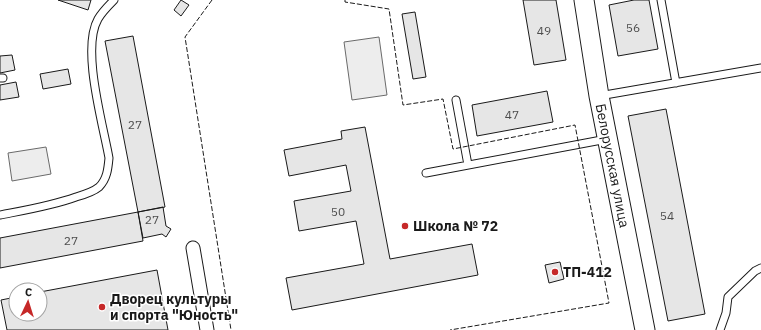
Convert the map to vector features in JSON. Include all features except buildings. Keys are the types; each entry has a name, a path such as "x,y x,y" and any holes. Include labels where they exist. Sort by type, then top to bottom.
{"street":[{"name":"Белорусская улица","path":"584,0 599,96 645,330"},
{"path":"193,248 207,330"}],"lane":[{"path":"0,215 57,204 86,194 98,187 105,179 109,158 94,80 92,44 98,19 114,0"},
{"path":"661,0 676,83"},
{"path":"599,96 761,68"},
{"path":"456,100 468,165"},
{"path":"426,173 607,139"},
{"path":"720,330 726,313 728,297 755,271 761,268"}],"shaded area":[{"path":"379,37 387,95 352,100 344,42"},
{"path":"46,147 51,174 12,181 8,153"}],"fence":[{"path":"212,0 185,37 231,330"},
{"path":"345,0 345,2 389,9 403,105 443,99 453,149 575,125 609,303 450,330"}],"place":[{"name":"Школа № 72","path":"405,226"},
{"name":"ТП-412","path":"555,272"},
{"name":"Дворец культуры и спорта \"Юность\"","path":"102,307"}]}
